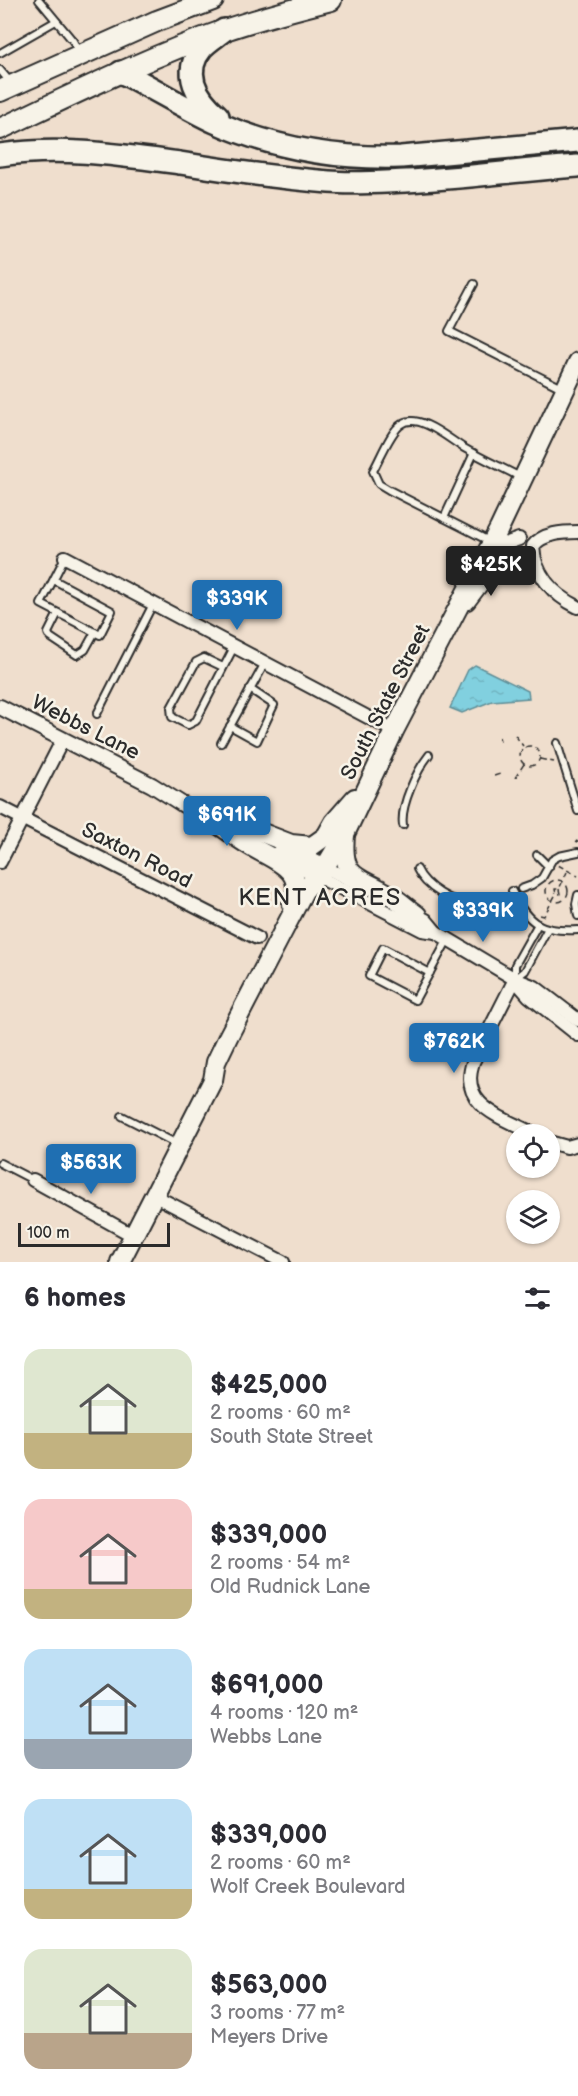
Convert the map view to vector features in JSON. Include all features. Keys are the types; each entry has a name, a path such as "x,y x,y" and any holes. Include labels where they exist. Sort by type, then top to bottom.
{"highway":[{"path":"6,88 157,21 213,0"},
{"path":"0,129 121,72 225,30 331,0"},
{"path":"225,30 202,47 194,60 191,75 195,91 204,105 241,132"},
{"path":"80,55 121,72 194,111 241,132 297,148 341,156 374,158 432,155 578,141"},
{"path":"0,155 66,150 111,153 228,171 333,182 366,183 431,180 578,166"}],"main road":[{"name":"South State Street","path":"213,1080 216,1062 304,891 321,874 346,832 394,731 496,536 578,362"},
{"path":"222,821 265,832 291,844 312,846 326,836 334,822 370,781"},
{"path":"222,821 248,845 283,865 296,880 296,895 263,959 251,993"},
{"path":"346,832 344,858 354,876 390,895 417,915"},
{"name":"South State Street","path":"120,1262 213,1080 227,1065 315,897 321,874"}],"street":[{"path":"578,531 560,532 542,538 533,546 533,556 543,578 559,596 578,607"},
{"path":"496,536 519,539 533,546"},
{"path":"445,633 490,574 505,544 519,539"},
{"path":"65,557 394,731"},
{"name":"Webbs Lane","path":"0,707 321,874"},
{"path":"0,862 63,739"},
{"name":"Saxton Road","path":"0,807 257,938"},
{"path":"321,874 426,920 436,932 514,980 535,987 578,1020"},
{"path":"321,874 422,930 436,932"},
{"path":"514,980 529,996 578,1035"},
{"path":"514,980 473,1062 469,1075 473,1097 486,1108 516,1124"},
{"path":"560,1145 567,1147 578,1144"},
{"path":"33,1180 134,1236"},
{"path":"155,1196 283,1262"}],"lane":[{"path":"39,0 73,40 80,55"},
{"path":"0,53 56,21"},
{"path":"0,70 6,88"},
{"path":"474,284 449,331 564,389"},
{"path":"496,536 444,518 389,490 380,484 373,471 397,427 404,422 412,422 434,427 474,453 523,478"},
{"path":"444,518 474,453"},
{"path":"54,580 112,611 100,635 41,604 65,557"},
{"path":"97,714 153,603"},
{"path":"58,613 48,633 50,637 77,655 85,650 95,632"},
{"path":"224,668 204,658 196,662 171,708 172,717 188,725 196,722 224,668 234,646"},
{"path":"221,743 265,663"},
{"path":"230,726 257,741 274,705 250,689"},
{"path":"557,743 578,811"},
{"path":"403,825 403,808 429,756"},
{"path":"521,889 542,878 552,860 559,856 578,854"},
{"path":"537,855 549,867"},
{"path":"417,869 427,885 466,904 473,904"},
{"path":"513,891 520,908 547,930 578,930"},
{"path":"578,895 576,904 578,916"},
{"path":"514,980 515,965 538,924"},
{"path":"514,980 525,971 547,930"},
{"path":"430,973 383,948 369,975 416,1000 448,939"},
{"path":"123,1116 180,1145"},
{"path":"0,1163 33,1180"}],"path":[{"path":"515,735 524,748"},
{"path":"499,737 500,741"},
{"path":"535,747 538,743"},
{"path":"535,747 539,752 539,759 534,764 525,764 520,756 524,748 535,747"},
{"path":"539,759 554,762"},
{"path":"515,778 525,764"},
{"path":"494,776 500,774 501,778"},
{"path":"541,915 544,916 556,894 555,889 559,889 568,872"},
{"path":"554,881 562,882 567,887 567,896 560,902 552,901 548,896 548,887 554,881"}],"water":[{"path":"475,665 528,691 529,698 492,701 462,713 450,708 468,670"}],"district":[{"name":"KENT ACRES","path":"320,897"}]}
